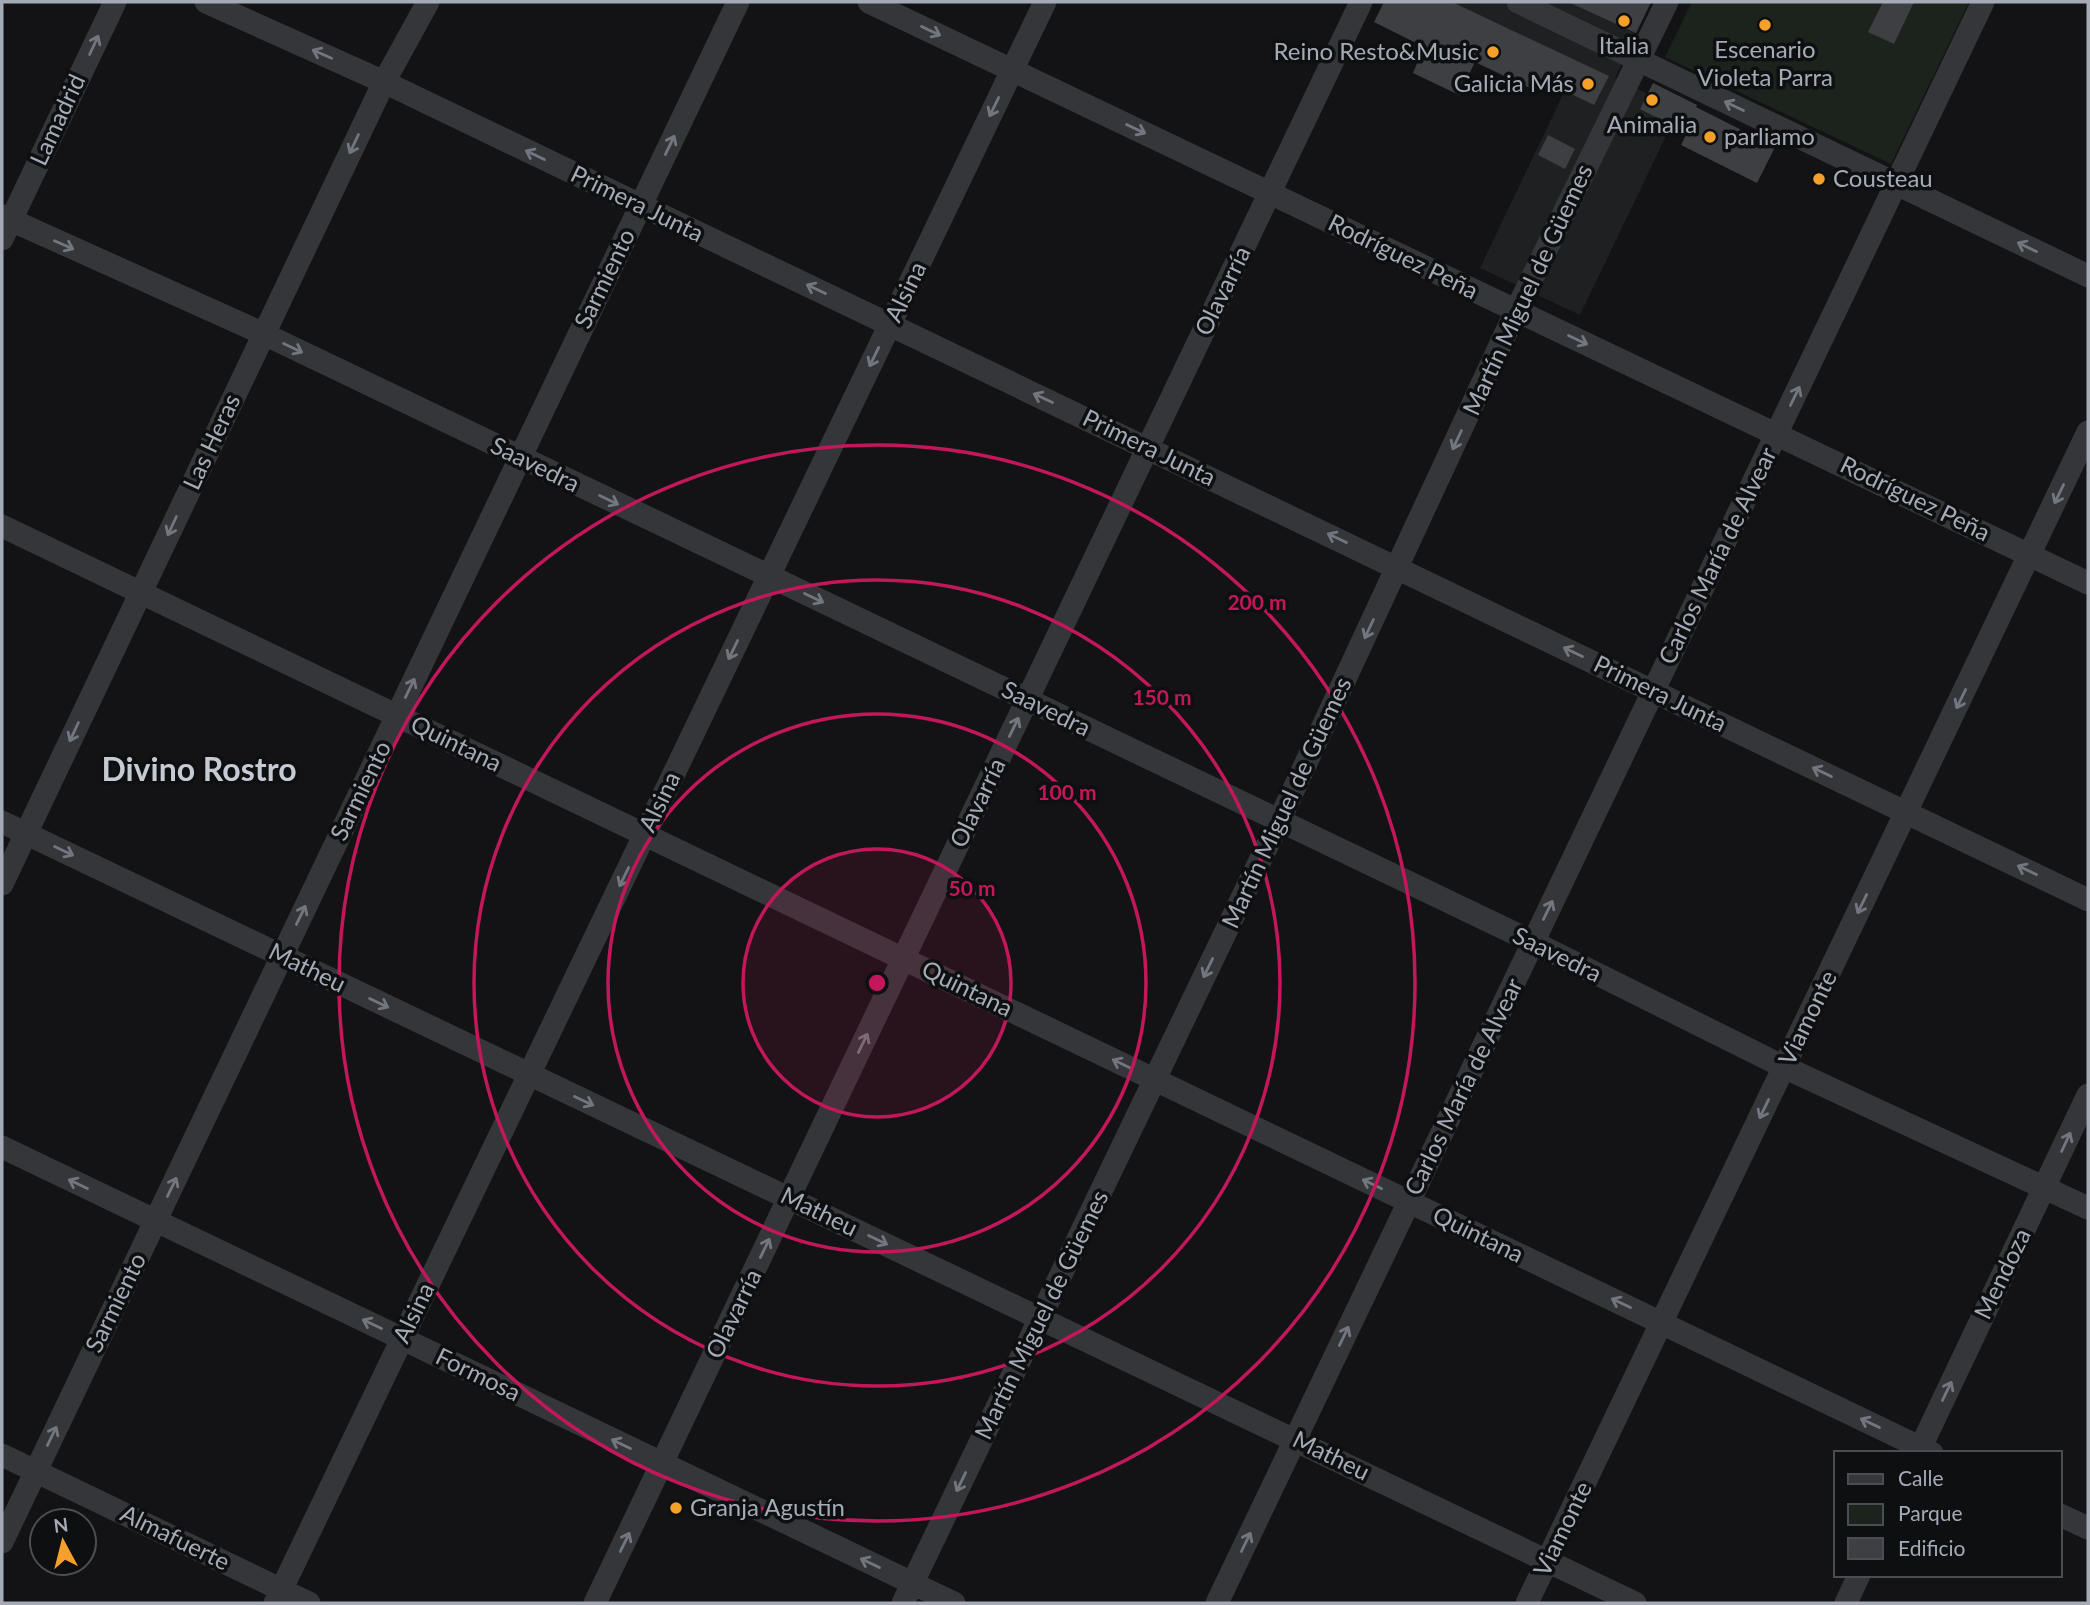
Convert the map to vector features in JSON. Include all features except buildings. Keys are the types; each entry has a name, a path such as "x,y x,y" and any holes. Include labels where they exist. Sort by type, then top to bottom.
{"street":[{"name":"Lamadrid","path":"5,225 115,2"},
{"name":"Primera Junta","path":"206,2 384,82 2088,900"},
{"name":"Las Heras","path":"2,884 384,82 428,2"},
{"name":"Sarmiento","path":"2,1542 738,2"},
{"name":"Rodríguez Peña","path":"869,2 2088,583"},
{"name":"Alsina","path":"278,1596 1045,2"},
{"name":"Olavarría","path":"596,1603 1361,2"},
{"path":"1518,2 2088,276"},
{"name":"Martín Miguel de Güemes","path":"908,1593 1279,821 1517,311 1667,2"},
{"name":"Carlos María de Alvear","path":"1217,1603 1983,2"},
{"name":"Saavedra","path":"5,225 264,334 1533,942 1784,1067 2088,1208"},
{"name":"Viamonte","path":"1527,1603 2088,432"},
{"name":"Quintana","path":"2,526 1923,1451"},
{"name":"Matheu","path":"2,822 1636,1603"},
{"name":"Mendoza","path":"1923,1451 2088,1095"},
{"name":"Formosa","path":"2,1147 662,1463 908,1593 954,1603"},
{"name":"Almafuerte","path":"2,1455 278,1596 309,1603"},
{"path":"2062,1515 2088,1528"},
{"path":"1846,1603 1858,1577"}],"shaded area":[{"path":"1391,2 1651,2 1615,78 1679,109 1580,315 1480,268 1567,86"}],"green space":[{"path":"1692,2 1969,2 1891,164 1665,57"}],"place":[{"name":"Italia","path":"1624,21"},
{"name":"Escenario Violeta Parra","path":"1765,25"},
{"name":"Reino Resto&Music","path":"1493,52"},
{"name":"Galicia Más","path":"1588,84"},
{"name":"Animalia","path":"1652,100"},
{"name":"parliamo","path":"1710,137"},
{"name":"Cousteau","path":"1819,179"},
{"name":"Granja Agustín","path":"676,1508"}],"district":[{"name":"Divino Rostro","path":"199,770"}]}
